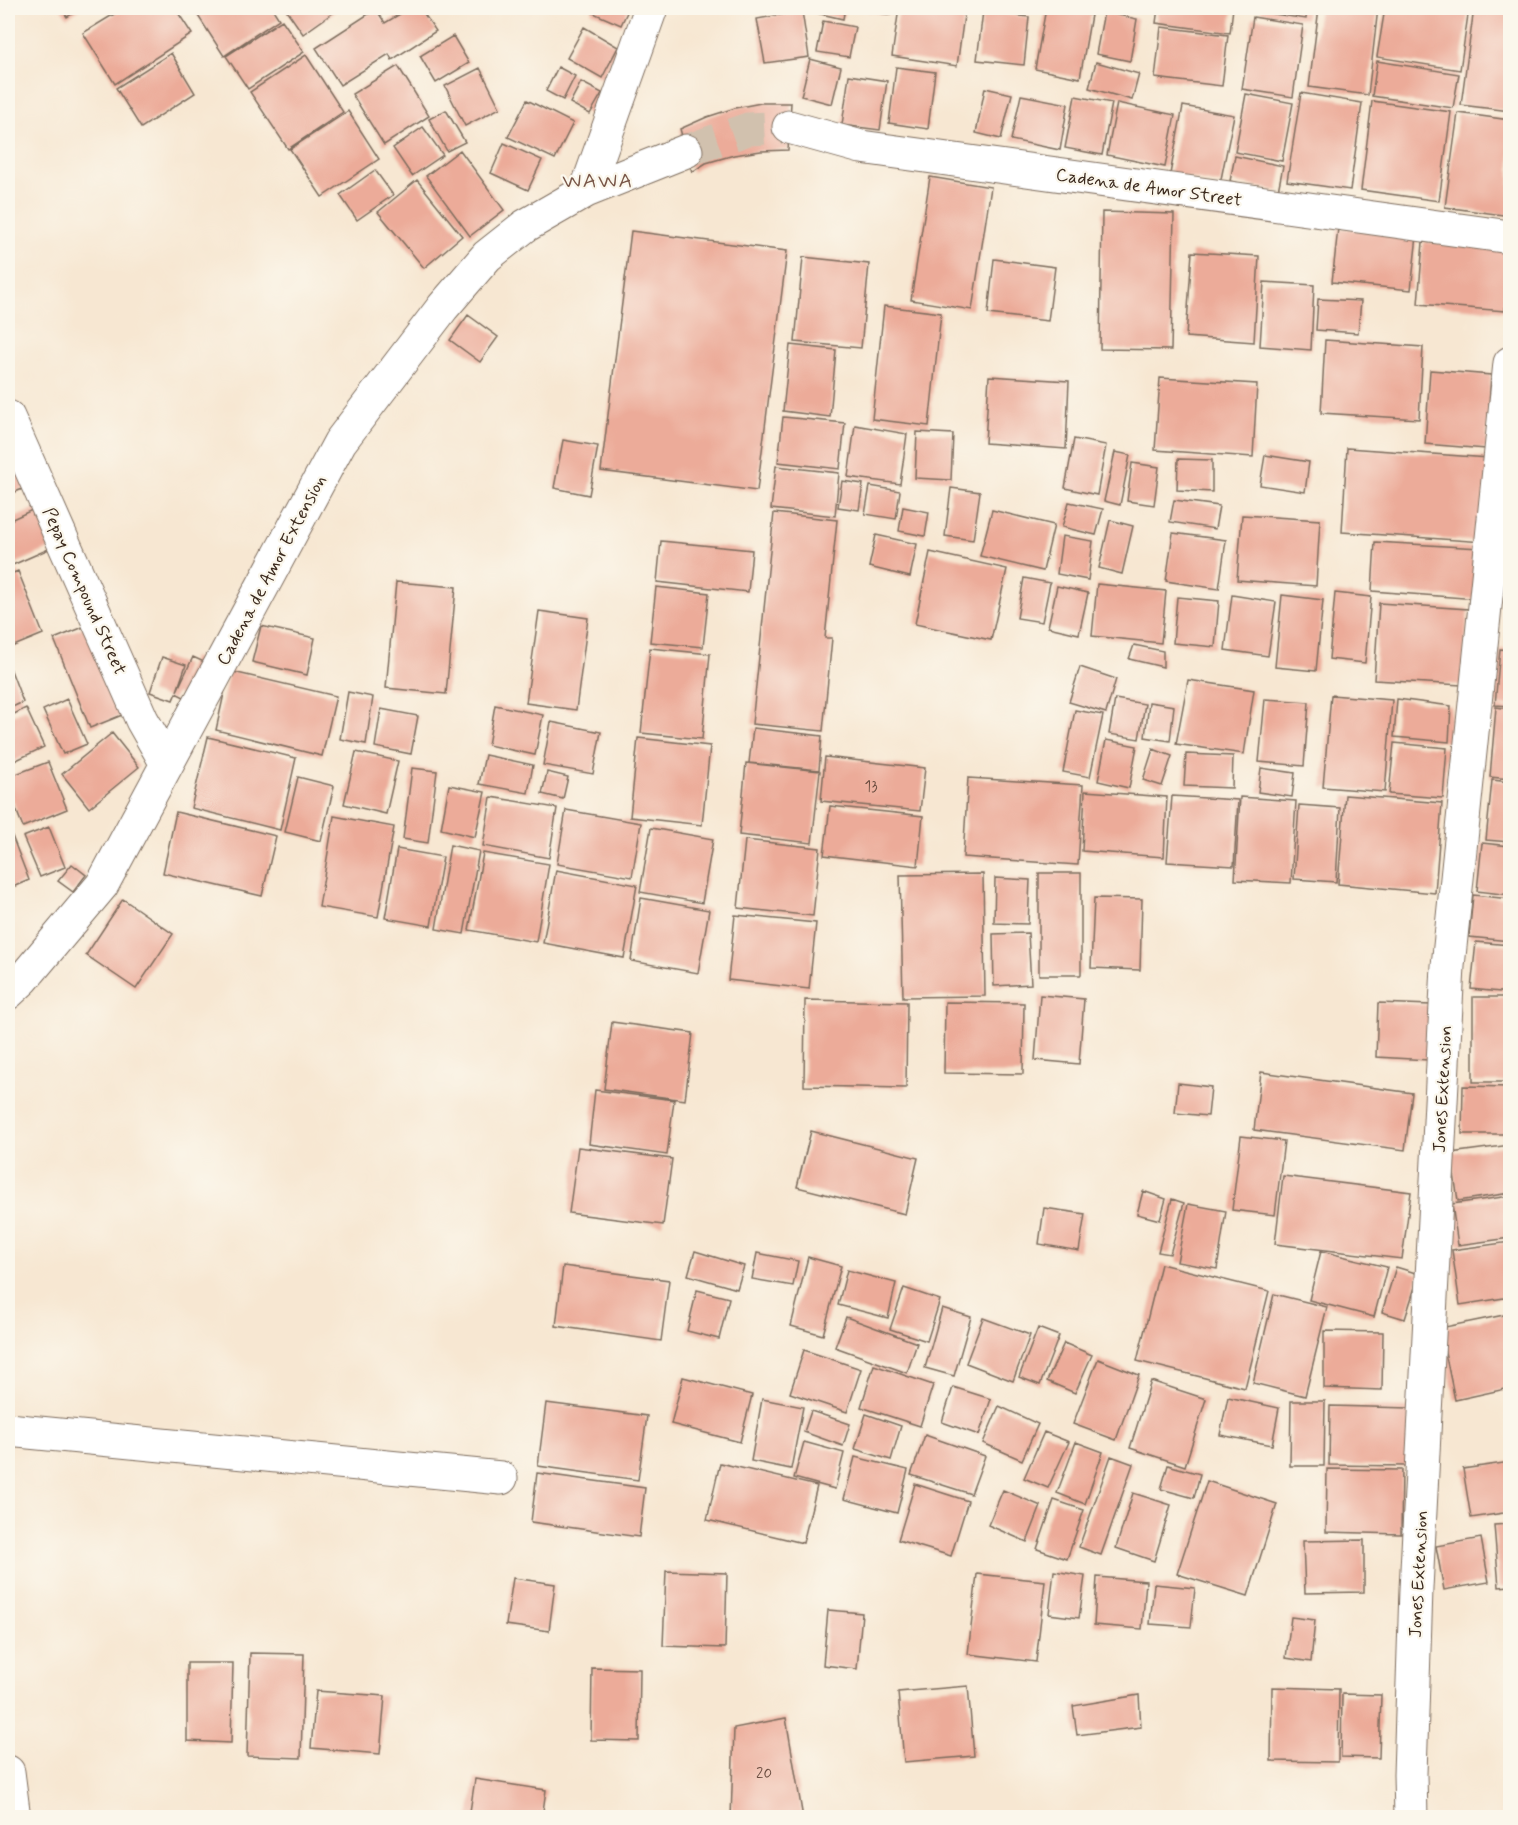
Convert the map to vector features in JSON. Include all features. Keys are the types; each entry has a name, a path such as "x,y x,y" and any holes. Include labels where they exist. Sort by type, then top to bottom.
{"street":[{"path":"586,191 651,8"},
{"name":"Cadena de Amor Street","path":"789,127 861,147 1510,237"},
{"path":"586,191 686,151"},
{"name":"Cadena de Amor Extension","path":"8,993 23,979 102,885 340,442 443,308 487,256 525,226 586,191"},
{"name":"Jones Extension","path":"1412,1818 1410,1774 1416,1589 1448,966 1510,363"},
{"name":"Pepay Compound Street","path":"8,417 142,720 167,764"},
{"path":"8,1430 501,1478"},
{"path":"8,1772 14,1818"}],"building":[{"path":"61,8 82,8 67,17"},
{"path":"124,8 175,8 192,34 115,84 83,33"},
{"path":"193,8 272,8 279,19 224,56"},
{"path":"285,8 335,8 337,10 303,34"},
{"path":"410,8 420,8 436,31 392,60 389,54 340,85 316,48 376,9 385,23"},
{"path":"593,8 629,8 621,25 591,12"},
{"path":"795,8 845,8 843,19"},
{"path":"866,8 892,8 891,15 866,11"},
{"path":"899,8 965,8 957,66 892,56"},
{"path":"1006,8 1034,8 1033,13"},
{"path":"1046,8 1091,15 1080,78 1035,69"},
{"path":"1158,8 1233,8 1230,33 1156,23"},
{"path":"1261,8 1307,8 1306,19 1261,12"},
{"path":"1319,8 1378,8 1368,95 1309,87"},
{"path":"1385,8 1469,8 1460,70 1377,57"},
{"path":"1474,8 1510,8 1510,111 1461,105"},
{"path":"802,11 809,57 765,63 757,19"},
{"path":"983,11 1029,17 1024,65 977,60"},
{"path":"1104,12 1137,19 1130,61 1096,54"},
{"path":"1253,17 1303,25 1293,97 1242,89"},
{"path":"282,20 304,52 248,89 226,56"},
{"path":"823,21 855,27 849,57 817,52"},
{"path":"584,27 618,47 602,78 567,58"},
{"path":"1161,27 1228,35 1222,86 1155,78"},
{"path":"453,36 469,63 436,83 420,56"},
{"path":"171,53 195,93 141,128 116,88"},
{"path":"306,55 343,112 288,149 250,92"},
{"path":"810,59 841,67 832,104 801,96"},
{"path":"1377,61 1459,74 1453,108 1372,96"},
{"path":"1096,62 1139,74 1132,100 1089,88"},
{"path":"398,66 429,116 384,145 352,94"},
{"path":"558,67 575,76 563,100 546,91"},
{"path":"896,67 935,72 928,129 889,123"},
{"path":"480,68 500,108 465,126 445,86"},
{"path":"849,75 887,81 880,130 842,125"},
{"path":"581,82 602,93 590,114 570,103"},
{"path":"985,88 1012,94 1001,139 976,133"},
{"path":"1301,93 1362,103 1350,190 1287,181"},
{"path":"1246,94 1293,103 1282,161 1235,152"},
{"path":"1021,95 1068,104 1060,150 1011,140"},
{"path":"1075,96 1112,103 1102,155 1065,148"},
{"path":"527,100 573,123 555,159 508,137"},
{"path":"1372,101 1451,112 1439,201 1361,190"},
{"path":"761,103 791,103 788,150 734,155 706,163 692,172 680,129 735,108"},
{"path":"1117,103 1175,115 1165,167 1107,155"},
{"path":"1183,106 1234,115 1220,184 1170,174"},
{"path":"446,110 465,142 447,151 429,119"},
{"path":"348,111 379,159 322,197 290,149"},
{"path":"1458,113 1510,120 1510,216 1445,207"},
{"path":"423,127 443,155 412,176 393,148"},
{"path":"504,143 542,160 528,190 491,173"},
{"path":"460,150 504,210 470,236 426,176"},
{"path":"1235,156 1283,166 1278,191 1230,181"},
{"path":"375,170 393,195 357,220 340,195"},
{"path":"930,177 991,187 972,310 911,300"},
{"path":"417,180 462,236 424,268 378,212"},
{"path":"1102,212 1174,214 1171,350 1100,349"},
{"path":"1338,228 1417,236 1411,290 1332,282"},
{"path":"631,231 787,251 757,491 601,471"},
{"path":"1423,242 1509,249 1505,311 1418,304"},
{"path":"1192,252 1259,256 1254,342 1186,337"},
{"path":"803,257 869,264 861,348 795,342"},
{"path":"994,259 1055,267 1048,321 988,314"},
{"path":"1264,282 1314,285 1311,350 1260,346"},
{"path":"1318,299 1361,301 1358,333 1316,330"},
{"path":"884,306 941,313 929,426 872,419"},
{"path":"468,315 498,337 480,362 450,340"},
{"path":"1325,340 1423,347 1419,419 1321,413"},
{"path":"790,345 836,350 830,417 783,411"},
{"path":"1430,370 1491,375 1486,449 1425,444"},
{"path":"989,376 1069,381 1066,449 985,443"},
{"path":"1160,378 1257,384 1253,457 1155,450"},
{"path":"783,417 845,423 840,469 778,462"},
{"path":"855,425 907,434 900,484 848,477"},
{"path":"917,432 953,434 951,480 915,478"},
{"path":"8,438 32,485 8,495"},
{"path":"1074,439 1106,445 1097,495 1065,488"},
{"path":"563,440 598,446 589,495 554,488"},
{"path":"1347,448 1489,458 1484,542 1342,532"},
{"path":"1115,452 1130,455 1120,505 1104,501"},
{"path":"1265,455 1309,462 1305,492 1260,485"},
{"path":"1178,459 1212,460 1212,492 1177,490"},
{"path":"1132,463 1159,467 1154,505 1127,501"},
{"path":"776,466 839,473 835,516 771,509"},
{"path":"842,481 863,484 859,510 838,507"},
{"path":"870,486 900,491 896,519 865,514"},
{"path":"951,488 980,492 973,540 945,536"},
{"path":"1174,500 1219,506 1215,529 1170,522"},
{"path":"1069,502 1103,509 1096,535 1062,527"},
{"path":"43,505 60,544 8,567 8,521"},
{"path":"903,507 929,512 925,536 899,531"},
{"path":"992,510 1054,525 1043,571 980,556"},
{"path":"774,513 837,520 825,638 832,638 823,731 752,724"},
{"path":"1242,515 1320,520 1316,586 1237,580"},
{"path":"1110,520 1133,526 1122,574 1099,568"},
{"path":"1173,533 1226,540 1219,589 1166,581"},
{"path":"876,535 917,544 910,577 869,567"},
{"path":"1062,536 1093,541 1088,580 1057,574"},
{"path":"661,541 752,550 748,592 657,582"},
{"path":"1375,542 1480,548 1477,599 1372,591"},
{"path":"930,552 1007,569 991,640 915,624"},
{"path":"18,571 43,634 9,648 8,575"},
{"path":"1024,578 1050,583 1042,622 1017,618"},
{"path":"396,582 456,587 446,694 386,688"},
{"path":"1097,584 1166,591 1161,643 1092,636"},
{"path":"1057,586 1088,593 1079,634 1048,627"},
{"path":"656,587 709,593 703,647 650,642"},
{"path":"1335,593 1371,597 1365,663 1329,659"},
{"path":"1232,595 1276,602 1268,656 1225,650"},
{"path":"1282,595 1323,600 1316,671 1275,667"},
{"path":"1177,597 1219,601 1215,647 1173,643"},
{"path":"1379,603 1468,609 1462,685 1374,680"},
{"path":"1509,608 1510,645 1506,645"},
{"path":"539,611 588,618 576,710 526,703"},
{"path":"91,624 127,713 90,728 54,639"},
{"path":"261,626 315,638 307,675 252,662"},
{"path":"1134,645 1163,651 1163,667 1129,659"},
{"path":"650,648 710,654 702,739 641,733"},
{"path":"1500,649 1510,650 1510,706 1495,705"},
{"path":"162,657 186,665 177,691 193,657 213,666 196,703 176,693 173,700 150,692"},
{"path":"8,666 23,702 8,709"},
{"path":"1080,667 1116,679 1106,713 1069,702"},
{"path":"229,671 336,696 322,756 216,730"},
{"path":"1188,680 1254,690 1244,754 1176,744"},
{"path":"348,692 373,697 366,744 340,739"},
{"path":"1331,695 1392,700 1385,792 1323,787"},
{"path":"67,699 87,744 63,754 43,710"},
{"path":"1115,699 1145,704 1139,739 1109,734"},
{"path":"1265,699 1309,702 1304,766 1259,762"},
{"path":"1397,699 1451,706 1449,742 1394,737"},
{"path":"1149,702 1174,706 1170,741 1145,737"},
{"path":"495,705 543,715 535,755 488,745"},
{"path":"1496,707 1510,709 1510,779 1490,777"},
{"path":"26,708 44,747 8,764 8,717"},
{"path":"381,709 418,716 411,754 375,747"},
{"path":"1075,710 1103,715 1090,777 1063,772"},
{"path":"551,722 601,732 593,774 543,765"},
{"path":"753,728 822,736 819,770 749,763"},
{"path":"112,733 139,767 89,808 62,774"},
{"path":"208,737 296,758 280,830 191,808"},
{"path":"638,738 710,746 702,825 630,817"},
{"path":"1106,740 1137,746 1129,788 1098,781"},
{"path":"1394,743 1447,748 1443,798 1389,794"},
{"path":"1153,749 1172,756 1162,786 1143,780"},
{"path":"356,752 398,761 386,814 344,804"},
{"path":"1186,754 1233,756 1232,788 1184,786"},
{"path":"485,755 533,765 528,793 479,784"},
{"path":"825,757 925,768 920,811 821,801"},
{"path":"48,762 67,809 23,827 8,789 8,777"},
{"path":"746,763 820,771 812,843 739,835"},
{"path":"412,768 437,771 428,843 403,839"},
{"path":"1261,768 1295,773 1292,797 1258,792"},
{"path":"547,772 568,777 563,799 542,794"},
{"path":"298,777 334,786 321,841 285,832"},
{"path":"968,778 1083,785 1078,865 963,857"},
{"path":"1492,780 1510,782 1510,842 1486,840"},
{"path":"449,785 485,792 475,837 441,829"},
{"path":"1085,791 1167,797 1164,857 1082,851"},
{"path":"1345,795 1442,803 1435,893 1338,884"},
{"path":"1172,796 1238,800 1234,866 1167,862"},
{"path":"491,797 557,808 549,858 483,846"},
{"path":"1240,797 1296,801 1291,883 1235,880"},
{"path":"1299,805 1340,808 1336,882 1294,879"},
{"path":"830,806 923,816 918,866 824,855"},
{"path":"566,810 641,823 632,877 557,864"},
{"path":"176,812 276,836 262,896 163,873"},
{"path":"334,816 394,827 378,917 319,907"},
{"path":"49,827 65,867 40,877 23,837"},
{"path":"651,828 713,839 702,903 640,892"},
{"path":"12,836 29,880 8,889 8,838"},
{"path":"745,840 820,848 813,916 738,908"},
{"path":"1482,843 1510,846 1510,895 1477,891"},
{"path":"450,845 479,851 464,934 436,929"},
{"path":"397,849 443,857 431,926 385,918"},
{"path":"483,853 549,864 536,942 469,930"},
{"path":"72,864 86,875 73,892 58,881"},
{"path":"556,870 637,885 624,958 543,943"},
{"path":"1039,873 1081,873 1081,975 1039,975"},
{"path":"983,874 985,996 903,997 900,875"},
{"path":"995,878 1030,880 1028,924 994,923"},
{"path":"1473,895 1510,899 1510,941 1469,937"},
{"path":"641,898 709,910 698,973 631,961"},
{"path":"1094,898 1142,899 1140,970 1091,968"},
{"path":"123,899 173,934 136,989 86,955"},
{"path":"735,915 816,923 809,989 728,980"},
{"path":"1028,933 1031,984 994,986 993,934"},
{"path":"1476,942 1510,945 1510,993 1471,989"},
{"path":"1040,995 1084,999 1079,1064 1035,1060"},
{"path":"1473,997 1510,997 1510,1082 1473,1082"},
{"path":"805,1000 907,1002 906,1088 804,1086"},
{"path":"945,1002 1024,1003 1023,1074 944,1073"},
{"path":"1378,1003 1431,1005 1429,1060 1376,1057"},
{"path":"612,1022 693,1033 685,1100 604,1089"},
{"path":"1261,1072 1412,1093 1405,1150 1254,1130"},
{"path":"1178,1083 1211,1087 1208,1116 1175,1113"},
{"path":"1463,1086 1510,1087 1510,1134 1462,1134"},
{"path":"595,1090 674,1100 667,1155 589,1144"},
{"path":"811,1131 918,1158 905,1214 797,1187"},
{"path":"1241,1136 1284,1141 1275,1215 1232,1210"},
{"path":"1510,1145 1510,1193 1458,1201 1451,1153"},
{"path":"578,1147 672,1159 663,1225 569,1213"},
{"path":"1283,1176 1411,1192 1402,1259 1275,1244"},
{"path":"1143,1191 1166,1199 1160,1220 1137,1214"},
{"path":"1510,1196 1510,1238 1458,1245 1452,1204"},
{"path":"1172,1199 1184,1203 1170,1254 1158,1252"},
{"path":"1188,1204 1226,1211 1217,1269 1177,1262"},
{"path":"1044,1208 1085,1214 1079,1251 1039,1244"},
{"path":"1510,1242 1510,1297 1460,1305 1452,1250"},
{"path":"695,1251 744,1266 737,1289 688,1275"},
{"path":"1321,1251 1387,1267 1374,1317 1309,1300"},
{"path":"757,1253 798,1261 793,1286 752,1279"},
{"path":"808,1257 841,1266 823,1335 791,1326"},
{"path":"1161,1264 1269,1291 1245,1388 1137,1361"},
{"path":"563,1266 669,1280 661,1341 556,1326"},
{"path":"1396,1267 1419,1274 1405,1319 1382,1312"},
{"path":"847,1270 896,1283 888,1318 838,1305"},
{"path":"904,1288 940,1300 927,1341 890,1329"},
{"path":"697,1290 729,1298 719,1339 687,1331"},
{"path":"1274,1294 1327,1307 1305,1396 1253,1383"},
{"path":"942,1308 971,1317 954,1376 925,1368"},
{"path":"1509,1314 1510,1388 1455,1400 1440,1328"},
{"path":"846,1317 917,1343 907,1373 835,1347"},
{"path":"983,1318 1030,1335 1013,1381 966,1363"},
{"path":"1038,1328 1059,1336 1040,1385 1019,1377"},
{"path":"1324,1331 1383,1332 1382,1390 1324,1388"},
{"path":"1064,1343 1092,1355 1075,1393 1047,1381"},
{"path":"804,1350 861,1369 847,1412 790,1393"},
{"path":"1098,1359 1139,1375 1116,1440 1073,1424"},
{"path":"874,1365 933,1385 920,1426 861,1407"},
{"path":"683,1377 752,1395 740,1442 671,1424"},
{"path":"1151,1381 1206,1399 1185,1466 1130,1448"},
{"path":"953,1387 991,1399 979,1435 942,1422"},
{"path":"1228,1397 1279,1408 1272,1445 1220,1435"},
{"path":"762,1399 803,1407 791,1469 751,1461"},
{"path":"1291,1401 1325,1401 1324,1466 1290,1466"},
{"path":"546,1403 647,1416 638,1480 538,1466"},
{"path":"999,1406 1038,1424 1022,1460 983,1443"},
{"path":"1330,1406 1410,1408 1409,1466 1329,1465"},
{"path":"811,1411 850,1424 843,1446 804,1432"},
{"path":"866,1414 901,1426 891,1460 855,1449"},
{"path":"1044,1432 1069,1442 1048,1488 1024,1478"},
{"path":"925,1435 985,1456 971,1494 911,1475"},
{"path":"804,1442 844,1453 835,1489 794,1478"},
{"path":"1076,1442 1103,1452 1085,1504 1057,1493"},
{"path":"1111,1456 1133,1464 1101,1555 1079,1547"},
{"path":"855,1457 908,1470 897,1513 844,1499"},
{"path":"1510,1462 1510,1512 1471,1518 1463,1469"},
{"path":"720,1463 817,1486 803,1543 707,1520"},
{"path":"1168,1465 1200,1474 1194,1498 1161,1489"},
{"path":"1327,1469 1402,1470 1401,1534 1326,1532"},
{"path":"537,1473 645,1488 639,1537 531,1522"},
{"path":"1207,1481 1277,1504 1248,1596 1177,1574"},
{"path":"915,1484 968,1501 951,1556 898,1540"},
{"path":"1003,1490 1041,1506 1027,1542 988,1525"},
{"path":"1133,1493 1171,1505 1154,1561 1116,1548"},
{"path":"1054,1500 1084,1510 1067,1559 1037,1549"},
{"path":"1510,1524 1510,1586 1499,1587 1494,1525"},
{"path":"1481,1538 1489,1582 1444,1590 1436,1546"},
{"path":"1364,1540 1364,1592 1305,1593 1303,1541"},
{"path":"666,1571 727,1573 725,1648 663,1646"},
{"path":"1054,1571 1085,1576 1079,1618 1049,1614"},
{"path":"977,1574 1045,1581 1036,1662 968,1654"},
{"path":"1097,1577 1146,1581 1142,1629 1094,1625"},
{"path":"513,1578 555,1584 549,1631 506,1625"},
{"path":"1154,1584 1195,1588 1191,1627 1150,1624"},
{"path":"828,1610 862,1613 857,1669 823,1665"},
{"path":"1291,1617 1315,1620 1311,1662 1286,1658"},
{"path":"250,1653 304,1654 301,1758 247,1756"},
{"path":"187,1663 233,1663 231,1743 187,1741"},
{"path":"592,1668 640,1669 639,1741 591,1740"},
{"path":"968,1686 974,1756 904,1762 898,1692"},
{"path":"1272,1687 1339,1689 1338,1762 1271,1761"},
{"path":"316,1691 385,1696 380,1754 311,1748"},
{"path":"1342,1694 1381,1695 1379,1758 1341,1757"},
{"path":"1139,1695 1141,1727 1077,1735 1073,1706"},
{"path":"786,1718 803,1818 731,1818 734,1728"},
{"path":"475,1779 546,1790 542,1818 469,1818"}],"tunnel":[{"path":"686,151 748,129 789,127"}],"district":[{"name":"WAWA","path":"598,180"}]}
